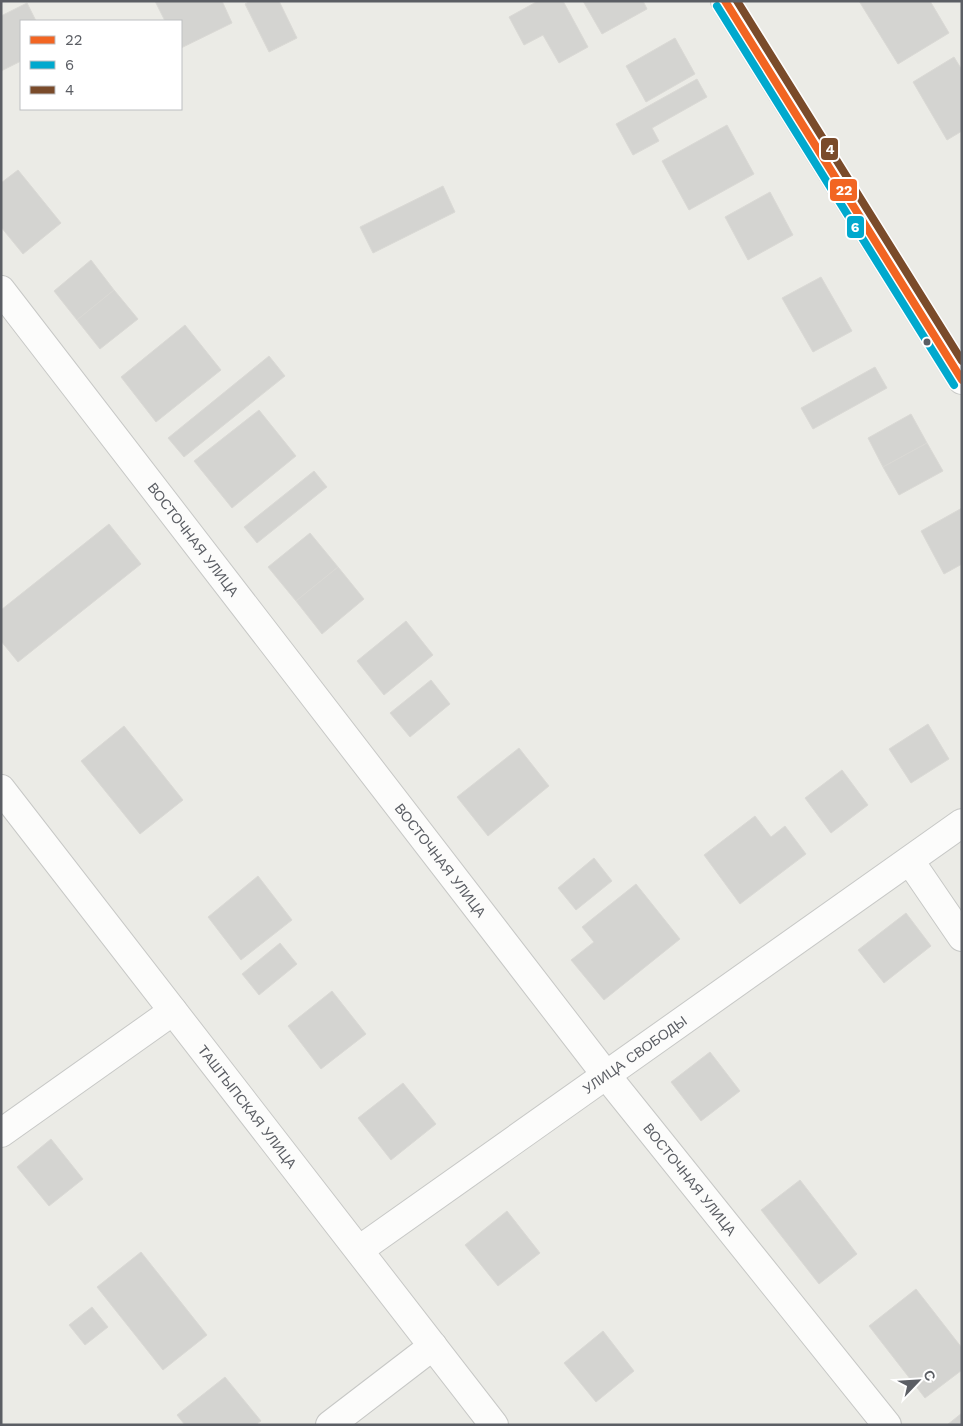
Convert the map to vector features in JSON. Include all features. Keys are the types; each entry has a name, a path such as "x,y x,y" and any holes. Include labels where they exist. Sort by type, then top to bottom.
{"street":[{"path":"725,1 962,380"},
{"name":"ВОСТОЧНАЯ УЛИЦА","path":"1,290 606,1075 887,1425"},
{"name":"ТАШТЫПСКАЯ УЛИЦА","path":"1,789 494,1425"},
{"name":"УЛИЦА СВОБОДЫ","path":"359,1250 962,823"},
{"path":"910,860 962,936"},
{"path":"1,1133 173,1011"},
{"path":"330,1425 433,1346"}],"building":[{"path":"155,1 222,1 232,23 182,48 182,20 164,20"},
{"path":"250,1 279,1 297,38 269,52 245,4"},
{"path":"538,1 563,1 588,47 559,63 543,35 524,45 509,17"},
{"path":"583,1 643,1 647,9 602,34"},
{"path":"859,1 930,1 949,33 898,64"},
{"path":"27,3 36,20 20,20 20,62 1,71 1,16"},
{"path":"675,38 695,74 646,102 626,66"},
{"path":"954,57 962,70 962,131 947,140 913,82"},
{"path":"697,79 707,97 652,128 659,141 633,155 616,124"},
{"path":"727,125 754,174 689,210 662,161"},
{"path":"18,170 61,223 23,254 1,227 1,183"},
{"path":"443,186 455,212 373,253 360,227"},
{"path":"770,192 793,235 748,260 725,217"},
{"path":"91,260 114,290 77,320 54,291"},
{"path":"821,277 852,331 813,352 782,298"},
{"path":"114,290 138,319 100,349 77,320"},
{"path":"185,325 221,370 156,422 121,377"},
{"path":"269,356 285,376 184,457 168,438"},
{"path":"875,367 887,388 813,429 801,408"},
{"path":"259,410 296,456 232,508 194,461"},
{"path":"911,414 927,443 883,467 868,438"},
{"path":"927,443 943,471 899,495 883,467"},
{"path":"314,471 327,487 257,543 244,527"},
{"path":"962,508 962,564 944,574 921,531"},
{"path":"109,524 141,564 18,662 1,641 1,610"},
{"path":"310,533 338,567 296,601 268,567"},
{"path":"338,567 364,599 322,634 296,601"},
{"path":"406,621 433,655 384,695 357,661"},
{"path":"431,680 450,704 410,737 390,713"},
{"path":"928,724 949,759 911,783 889,749"},
{"path":"124,726 183,800 140,834 81,761"},
{"path":"519,748 549,786 488,836 457,797"},
{"path":"842,770 868,805 831,833 805,798"},
{"path":"755,816 771,837 785,826 806,854 740,904 704,855"},
{"path":"594,858 612,881 576,910 558,888"},
{"path":"258,876 292,920 241,960 208,917"},
{"path":"636,884 680,939 604,1000 571,960 594,942 582,927"},
{"path":"906,913 931,946 884,983 858,950"},
{"path":"280,943 297,964 259,995 242,974"},
{"path":"332,991 366,1034 321,1069 288,1026"},
{"path":"710,1052 740,1091 701,1121 671,1082"},
{"path":"403,1083 436,1124 391,1160 358,1118"},
{"path":"51,1139 83,1179 49,1206 17,1167"},
{"path":"800,1180 857,1254 819,1284 761,1210"},
{"path":"507,1211 540,1253 498,1286 465,1245"},
{"path":"141,1252 207,1335 163,1370 97,1287"},
{"path":"916,1289 962,1348 962,1370 925,1398 869,1326"},
{"path":"92,1307 108,1327 85,1345 69,1325"},
{"path":"603,1331 634,1371 596,1402 564,1363"},
{"path":"225,1377 261,1421 255,1425 185,1425 177,1415"},
{"path":"962,1413 962,1425 947,1425"}],"transit line":[{"name":"22","path":"725,1 962,380"},
{"name":"4","path":"737,1 962,361"},
{"name":"6","path":"717,6 954,385"}]}
